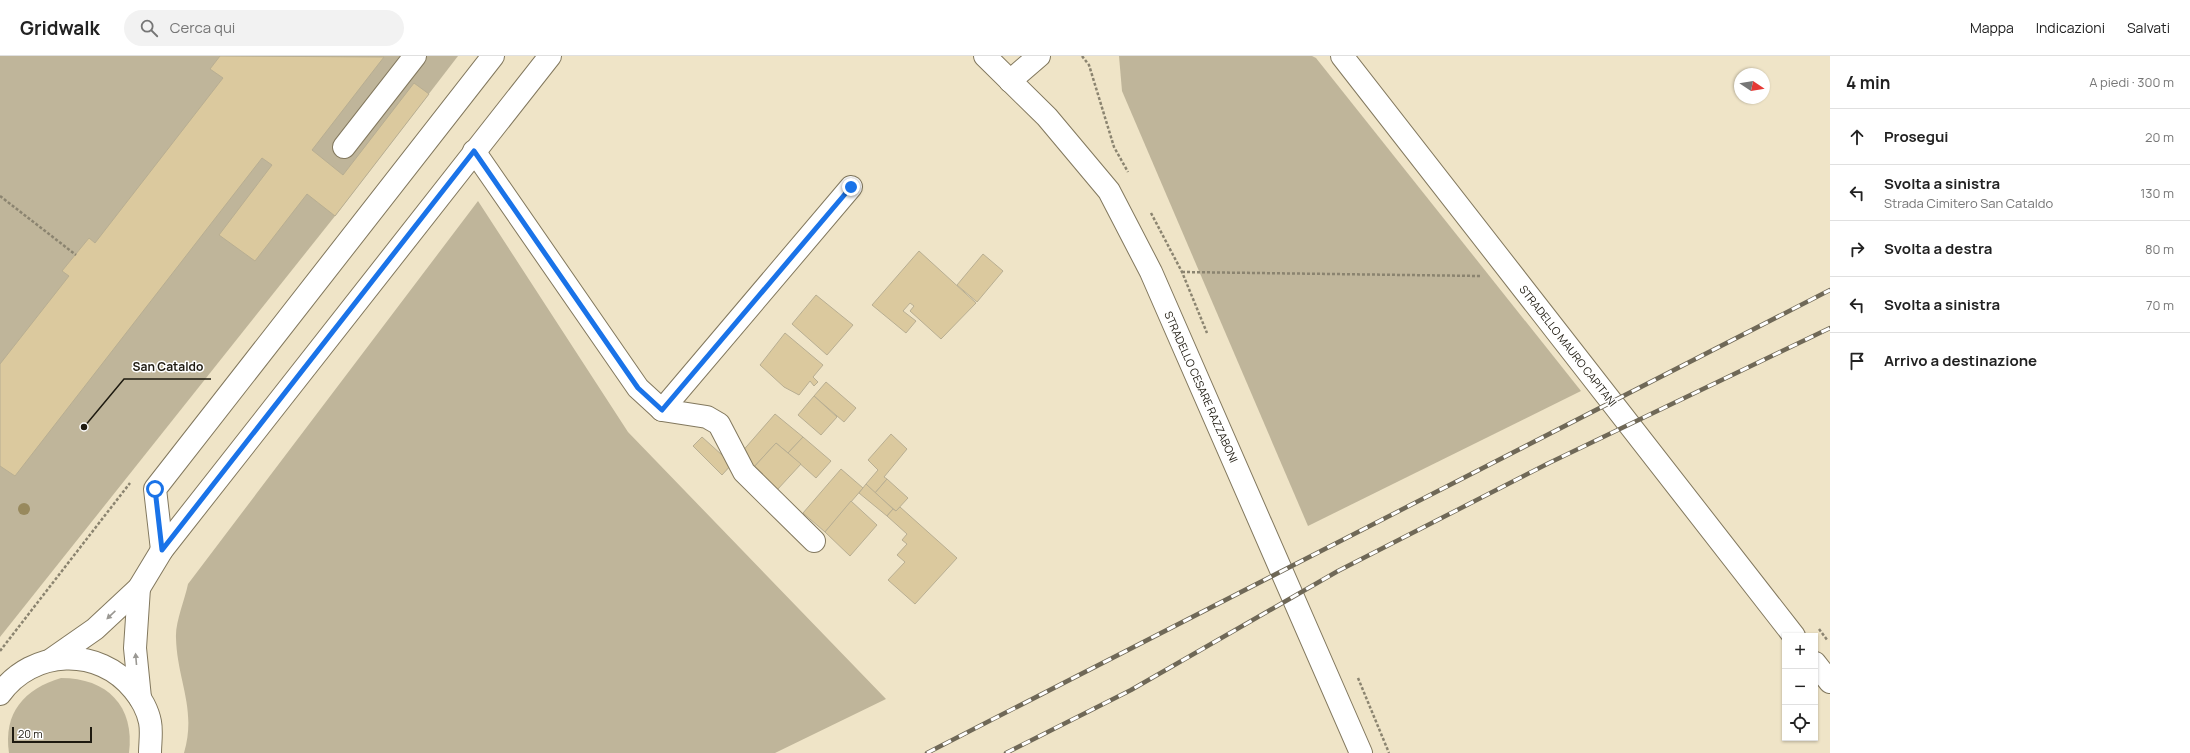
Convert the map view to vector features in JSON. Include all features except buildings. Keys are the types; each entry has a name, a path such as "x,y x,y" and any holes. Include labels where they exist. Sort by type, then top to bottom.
{"street":[{"path":"344,148 415,56"},
{"path":"0,693 7,684 30,666 52,658 95,629 139,588 162,550 550,56"},
{"name":"STRADELLO CESARE RAZZABONI","path":"985,56 1047,118 1109,191 1154,279 1361,753"},
{"path":"1010,81 1039,56"},
{"name":"STRADELLO MAURO CAPITANI","path":"1342,56 1515,276 1792,633"},
{"path":"162,550 155,489 485,59"},
{"path":"474,151 638,388 662,410 707,417 719,424 744,472 814,541"},
{"path":"662,410 851,187"},
{"path":"139,588 135,648 140,698"},
{"path":"52,658 82,658 104,665 126,680 140,698 150,722 150,753"},
{"path":"1818,667 1830,682"}],"path":[{"path":"1082,56 1089,65 1114,147 1129,173"},
{"path":"0,196 76,255"},
{"path":"1150,212 1182,272 1515,276"}],"shaded area":[{"path":"0,56 458,56 335,216 0,637"},
{"path":"1119,56 1312,56 1316,58 1581,391 1308,526 1122,91"},
{"path":"478,201 628,432 886,699 775,753 184,753 188,722 185,695 177,653 176,632 188,584"},
{"path":"61,678 77,679 92,683 104,689 114,698 122,709 127,721 130,736 129,753 9,753 9,726 19,705 36,689"}],"railway":[{"path":"927,753 1830,290"},
{"path":"1006,753 1131,690 1338,571 1549,463 1830,328"}],"place":[{"name":"San Cataldo","path":"84,427"}],"route":[{"path":"155,489 162,550 474,151 638,388 662,410 851,187"}]}
